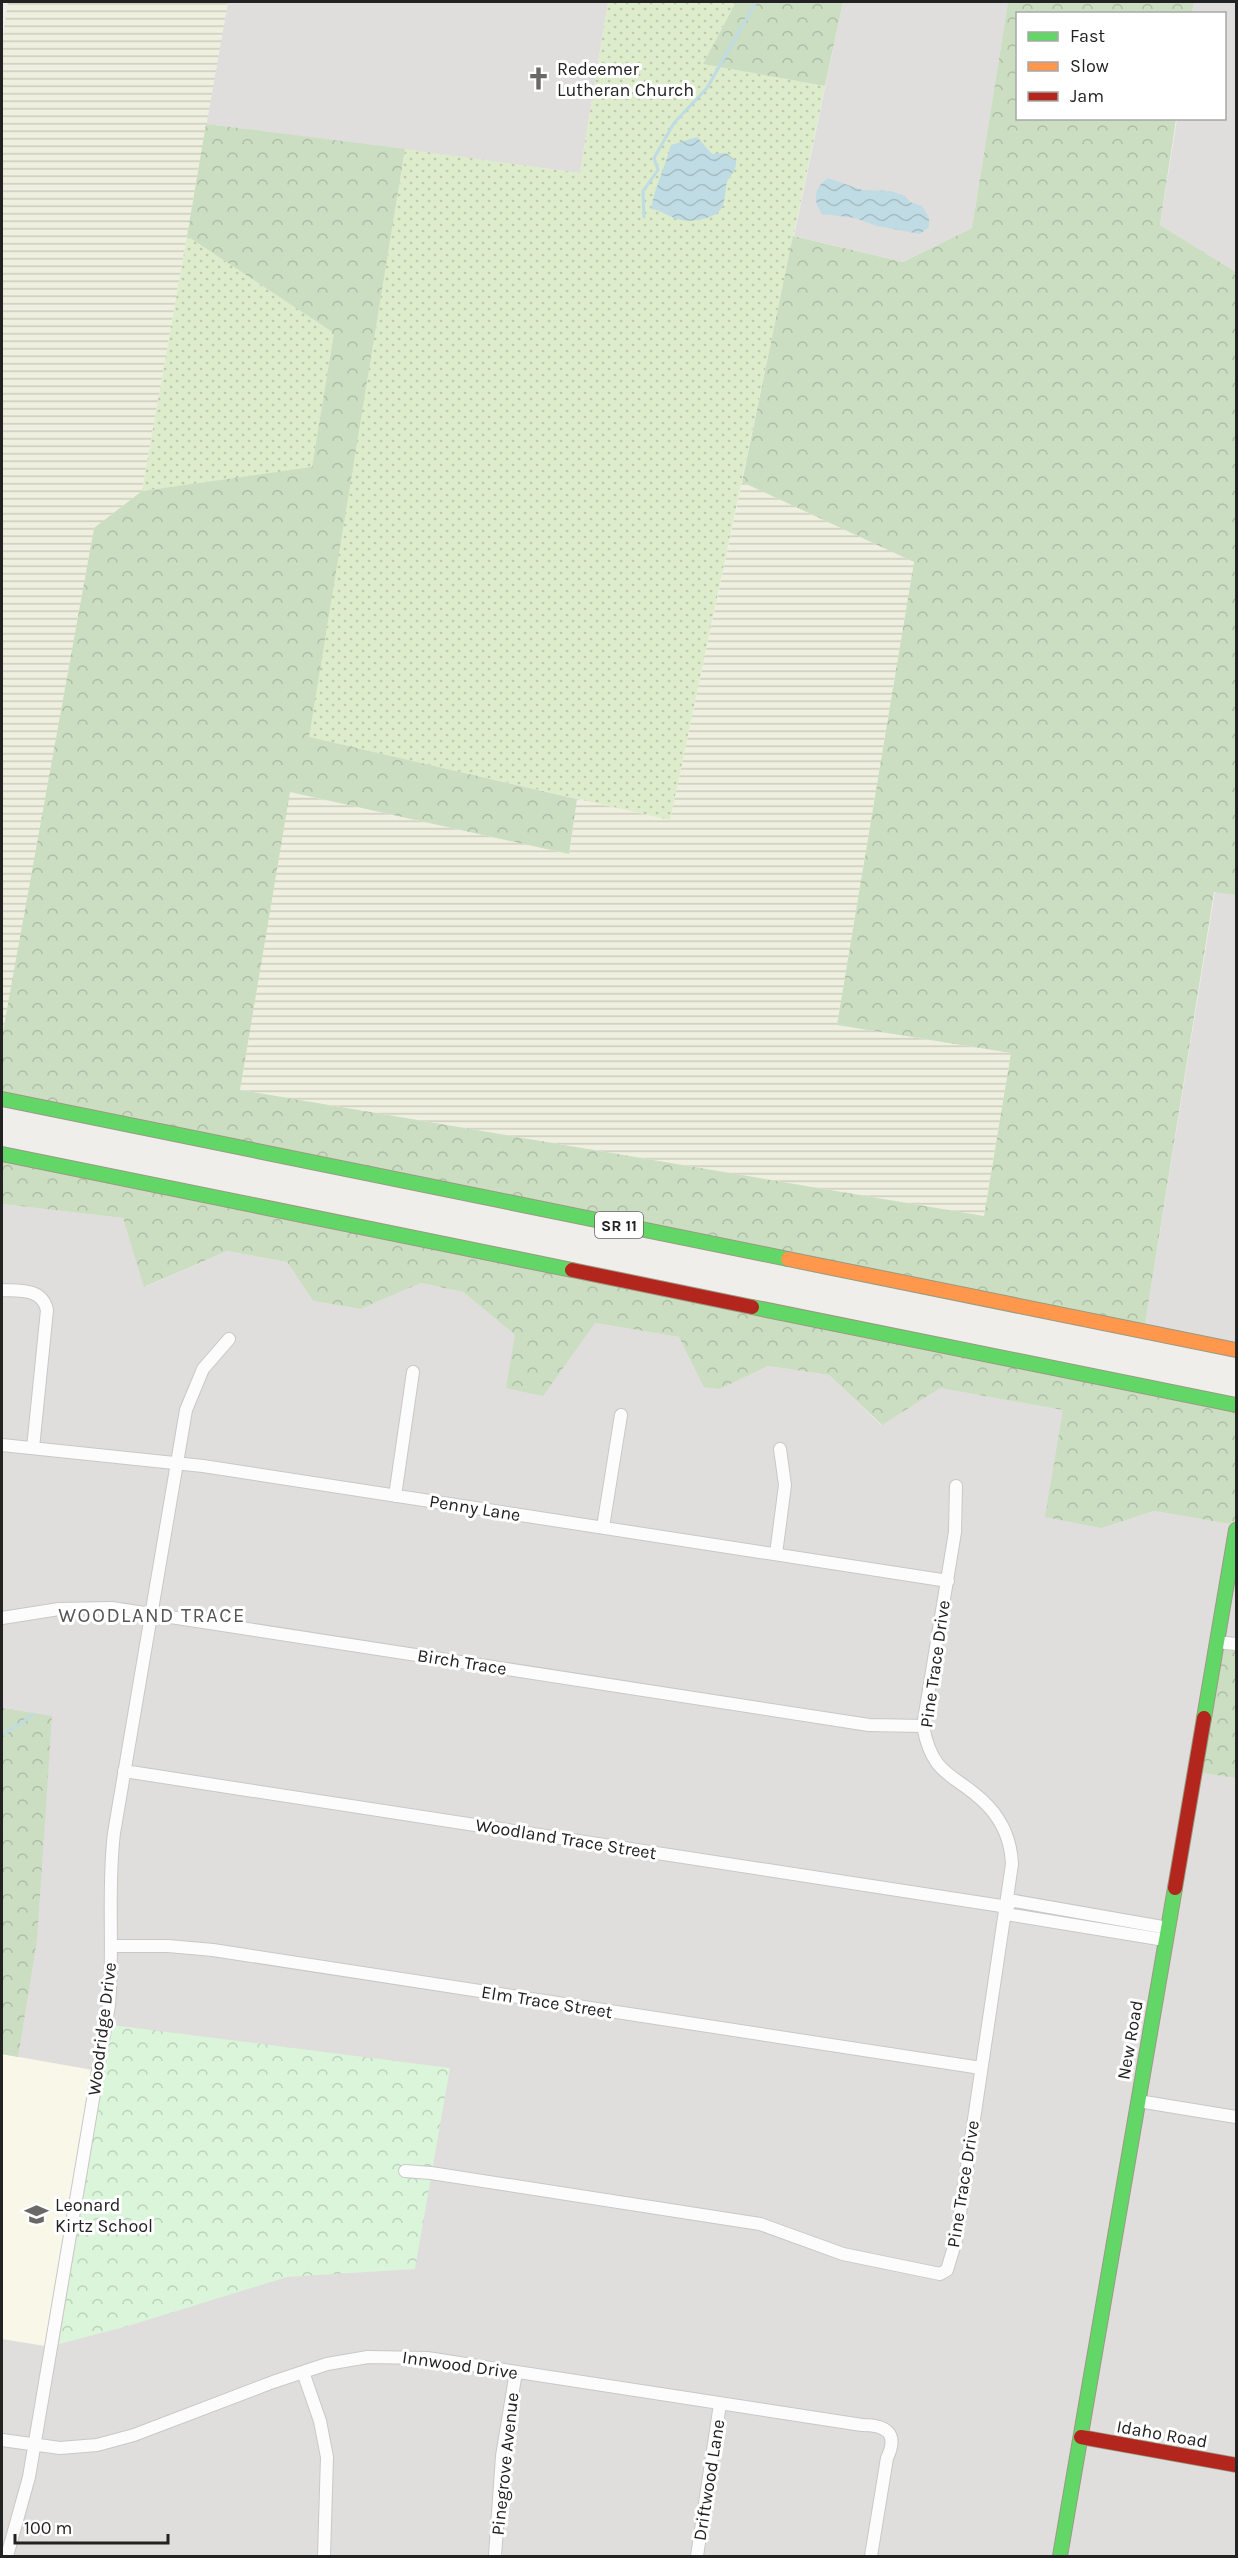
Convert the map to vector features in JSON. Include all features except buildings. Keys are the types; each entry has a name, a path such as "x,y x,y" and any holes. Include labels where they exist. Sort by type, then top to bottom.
{"main road":[{"name":"SR 11","path":"2,1099 1236,1350"},
{"path":"2,1154 1236,1405"},
{"name":"New Road","path":"1060,2556 1236,1530"},
{"name":"Idaho Road","path":"1081,2437 1236,2465"}],"street":[{"path":"2,1290 37,1294 42,1298 47,1310 33,1448"},
{"name":"Woodridge Drive","path":"6,2556 22,2508 35,2445 109,2005 111,1860 124,1771 186,1410 193,1388 203,1369 229,1339"},
{"path":"394,1496 413,1372"},
{"path":"603,1527 621,1415"},
{"name":"Penny Lane","path":"2,1445 177,1462 948,1581"},
{"path":"776,1554 785,1485 780,1449"},
{"name":"Pine Trace Drive","path":"405,2171 431,2173 759,2224 843,2254 940,2274 947,2271 956,2240 981,2068 1008,1907 1012,1864 1005,1830 987,1805 952,1780 940,1767 928,1747 923,1726 955,1532 956,1486"},
{"name":"Birch Trace","path":"2,1618 86,1607 151,1614 869,1725 923,1726"},
{"path":"1216,1642 1236,1644"},
{"name":"Woodland Trace Street","path":"124,1771 1008,1907 1166,1934"},
{"name":"Elm Trace Street","path":"111,1946 168,1946 213,1950 981,2068"},
{"path":"1138,2101 1236,2117"},
{"name":"Innwood Drive","path":"2,2440 73,2448 117,2441 303,2372 341,2361 394,2356 427,2358 720,2404 862,2425 878,2425 890,2436 892,2445 887,2458 871,2556"},
{"path":"303,2372 320,2421 327,2457 324,2556"},
{"name":"Pinegrove Avenue","path":"495,2556 501,2466 516,2372"},
{"name":"Driftwood Lane","path":"697,2556 720,2404"}],"shaded area":[{"path":"228,2 608,2 580,173 206,124"},
{"path":"843,2 1008,2 972,228 903,262 794,236"},
{"path":"1194,2 1236,2 1236,272 1160,225 1177,120 1226,120 1226,12 1192,12"},
{"path":"1215,891 1236,895 1236,1350 1144,1331"},
{"path":"2,1204 123,1218 145,1287 227,1251 287,1262 313,1301 359,1309 421,1283 463,1292 515,1335 595,1323 679,1337 720,1389 768,1366 829,1375 881,1425 940,1388 1064,1410 1102,1528 1154,1511 1236,1525 1236,1644 1194,1772 1236,1778 1236,2556 2,2556"},
{"name":"Leonard Kirtz School","path":"2,2054 93,2070 51,2347 2,2339"}],"green space":[{"path":"8,2 228,2 142,491 94,528 3,1037 2,43"},
{"path":"608,2 736,2 703,64 825,86 670,820 308,737 405,149 580,173"},
{"path":"736,2 843,2 825,86 703,64"},
{"path":"1008,2 1194,2 1192,12 1016,12 1016,120 1176,120 1160,225 1236,272 1236,895 1214,892 1144,1331 2,1099 2,1037 94,528 142,491 312,467 334,333 187,236 206,124 405,149 309,737 577,799 569,854 290,792 240,1090 984,1216 1011,1053 837,1025 914,562 742,482 793,236 903,262 972,228"},
{"path":"187,236 334,333 312,468 142,491"},
{"path":"742,482 914,562 837,1025 1011,1053 984,1216 240,1090 289,792 569,854 577,799 670,820"},
{"path":"2,1154 1236,1404 1236,1525 1154,1511 1102,1528 1045,1517 1063,1410 940,1388 882,1425 829,1375 768,1366 720,1389 704,1387 679,1337 595,1323 543,1396 506,1388 515,1335 463,1292 421,1283 360,1309 313,1301 287,1262 227,1251 144,1287 123,1218 2,1204"},
{"path":"1216,1642 1236,1644 1236,1778 1194,1772"},
{"path":"2,1708 52,1716 37,1940 18,2057 2,2054"},
{"path":"112,2025 450,2068 415,2269 287,2277 128,2326 59,2344"}],"water":[{"path":"697,137 712,154 726,153 736,161 727,183 721,209 707,218 688,221 651,209 671,145"},
{"path":"828,178 862,190 891,191 905,196 910,202 922,206 929,218 929,227 920,234 877,226 855,218 822,214 817,204 816,194"}],"waterway":[{"path":"644,217 643,191 658,170 654,158 674,123 707,88 756,2"},
{"path":"2,1735 33,1714"}],"traffic: fast":[{"path":"2,1099 788,1259"},
{"path":"2,1154 572,1270"},
{"path":"752,1307 1236,1405"},
{"path":"1204,1718 1236,1530"},
{"path":"1060,2556 1175,1888"}],"traffic: slow":[{"path":"788,1259 1236,1350"}],"traffic: jam":[{"path":"572,1270 752,1307"},
{"path":"1175,1888 1204,1718"},
{"path":"1081,2437 1236,2465"}],"place":[{"name":"Redeemer Lutheran Church","path":"539,79"},
{"name":"Leonard Kirtz School","path":"37,2215"}],"district":[{"name":"WOODLAND TRACE","path":"152,1615"}]}
